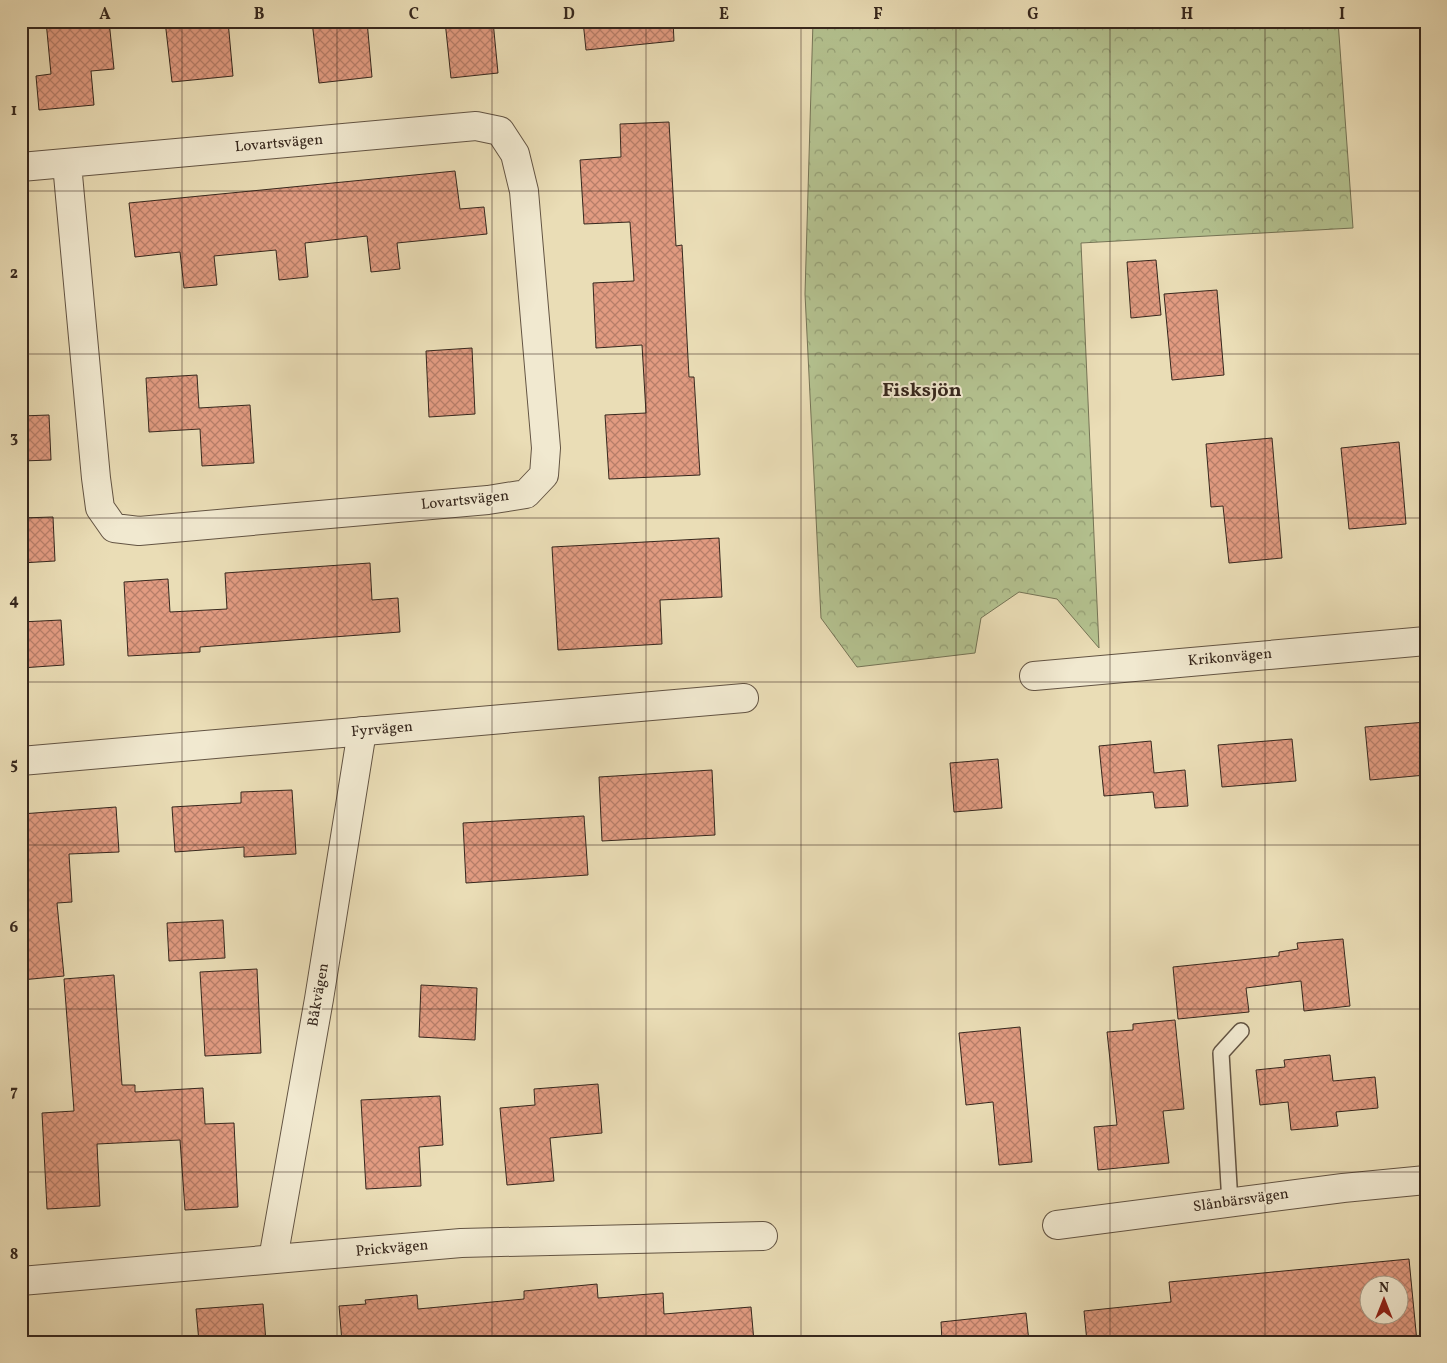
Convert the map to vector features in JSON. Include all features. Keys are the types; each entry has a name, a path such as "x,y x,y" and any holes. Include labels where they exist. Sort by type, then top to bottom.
{"street":[{"name":"Lovartsvägen","path":"21,167 476,126 500,131 515,154 524,191 546,448 544,475 526,494 488,500 139,531 114,528 100,508 96,478 67,164"},
{"name":"Krikonvägen","path":"1034,676 1426,641"},
{"name":"Fyrvägen","path":"21,761 744,698"},
{"name":"Båkvägen","path":"273,1258 319,999 362,732"},
{"name":"Slånbärsvägen","path":"1057,1226 1342,1188 1426,1180"},
{"name":"Prickvägen","path":"21,1281 461,1243 763,1236"}],"lane":[{"path":"1230,1203 1221,1053 1241,1031"}],"green space":[{"path":"813,21 1338,21 1353,228 1081,243 1099,648 1057,599 1019,592 981,618 975,653 857,667 821,618 805,294"}],"building":[{"path":"46,21 109,21 114,69 91,71 94,105 39,110 36,76 51,74"},
{"path":"165,21 228,21 233,76 172,82"},
{"path":"312,21 367,21 372,77 319,83"},
{"path":"445,21 493,21 498,73 451,78"},
{"path":"583,21 673,21 674,41 586,50"},
{"path":"669,122 676,246 682,245 689,377 694,377 700,475 609,479 605,415 646,413 642,345 596,348 593,283 634,281 630,222 584,224 580,160 621,157 620,124"},
{"path":"455,171 460,209 484,207 487,234 397,243 400,269 371,272 367,236 305,243 308,277 279,280 276,250 214,256 217,285 184,288 180,252 135,257 129,203"},
{"path":"1156,260 1161,315 1131,318 1127,262"},
{"path":"1217,290 1224,375 1172,380 1164,294"},
{"path":"472,348 475,414 429,417 426,351"},
{"path":"197,375 199,408 250,405 254,463 202,466 200,429 149,432 146,378"},
{"path":"49,415 51,460 21,461 21,416"},
{"path":"1272,438 1282,558 1229,563 1223,506 1211,507 1206,444"},
{"path":"1399,442 1406,524 1349,529 1341,448"},
{"path":"53,517 55,561 21,563 21,518"},
{"path":"719,538 722,597 660,600 662,644 558,650 552,547"},
{"path":"370,563 372,600 398,598 400,632 200,647 200,652 128,656 124,582 168,579 170,612 227,609 225,573"},
{"path":"61,620 64,665 21,668 21,622"},
{"path":"1426,722 1426,775 1370,780 1365,727"},
{"path":"1292,739 1296,781 1222,787 1218,745"},
{"path":"1151,741 1154,773 1185,770 1188,806 1155,808 1153,792 1104,796 1099,746"},
{"path":"998,759 1002,808 954,812 950,763"},
{"path":"712,770 715,835 602,841 599,777"},
{"path":"292,790 296,854 244,857 244,847 175,852 172,807 241,803 241,792"},
{"path":"116,807 119,852 69,854 72,902 57,903 64,976 21,980 21,942 24,942 21,890 21,814"},
{"path":"584,816 588,875 466,883 463,823"},
{"path":"223,920 225,958 169,961 167,923"},
{"path":"1343,939 1350,1006 1304,1011 1301,981 1246,988 1249,1012 1178,1019 1173,967 1279,956 1279,952 1298,949 1297,943"},
{"path":"257,969 261,1053 205,1056 200,972"},
{"path":"114,975 122,1085 135,1085 135,1092 203,1088 205,1124 234,1123 238,1207 185,1210 180,1140 97,1144 100,1206 47,1209 42,1113 74,1111 64,979"},
{"path":"421,985 477,988 475,1040 419,1037"},
{"path":"1175,1020 1184,1109 1163,1111 1169,1163 1098,1170 1094,1127 1117,1125 1107,1032 1133,1030 1133,1024"},
{"path":"1020,1027 1032,1162 999,1165 993,1102 966,1105 959,1033"},
{"path":"1330,1055 1333,1081 1375,1077 1378,1108 1336,1112 1338,1126 1291,1130 1288,1102 1260,1105 1256,1070 1285,1067 1284,1060"},
{"path":"598,1084 602,1133 550,1138 554,1181 507,1185 500,1108 535,1105 534,1089"},
{"path":"440,1096 443,1145 419,1147 421,1186 366,1189 361,1100"},
{"path":"1409,1259 1417,1342 1087,1342 1084,1311 1171,1302 1169,1282"},
{"path":"597,1284 598,1298 663,1293 664,1314 751,1307 754,1342 342,1342 339,1306 366,1304 365,1300 417,1295 418,1309 524,1299 524,1291"},
{"path":"263,1304 266,1342 199,1342 196,1309"},
{"path":"1026,1313 1029,1342 942,1342 941,1322"}],"district":[{"name":"Fisksjön","path":"922,391"}]}
